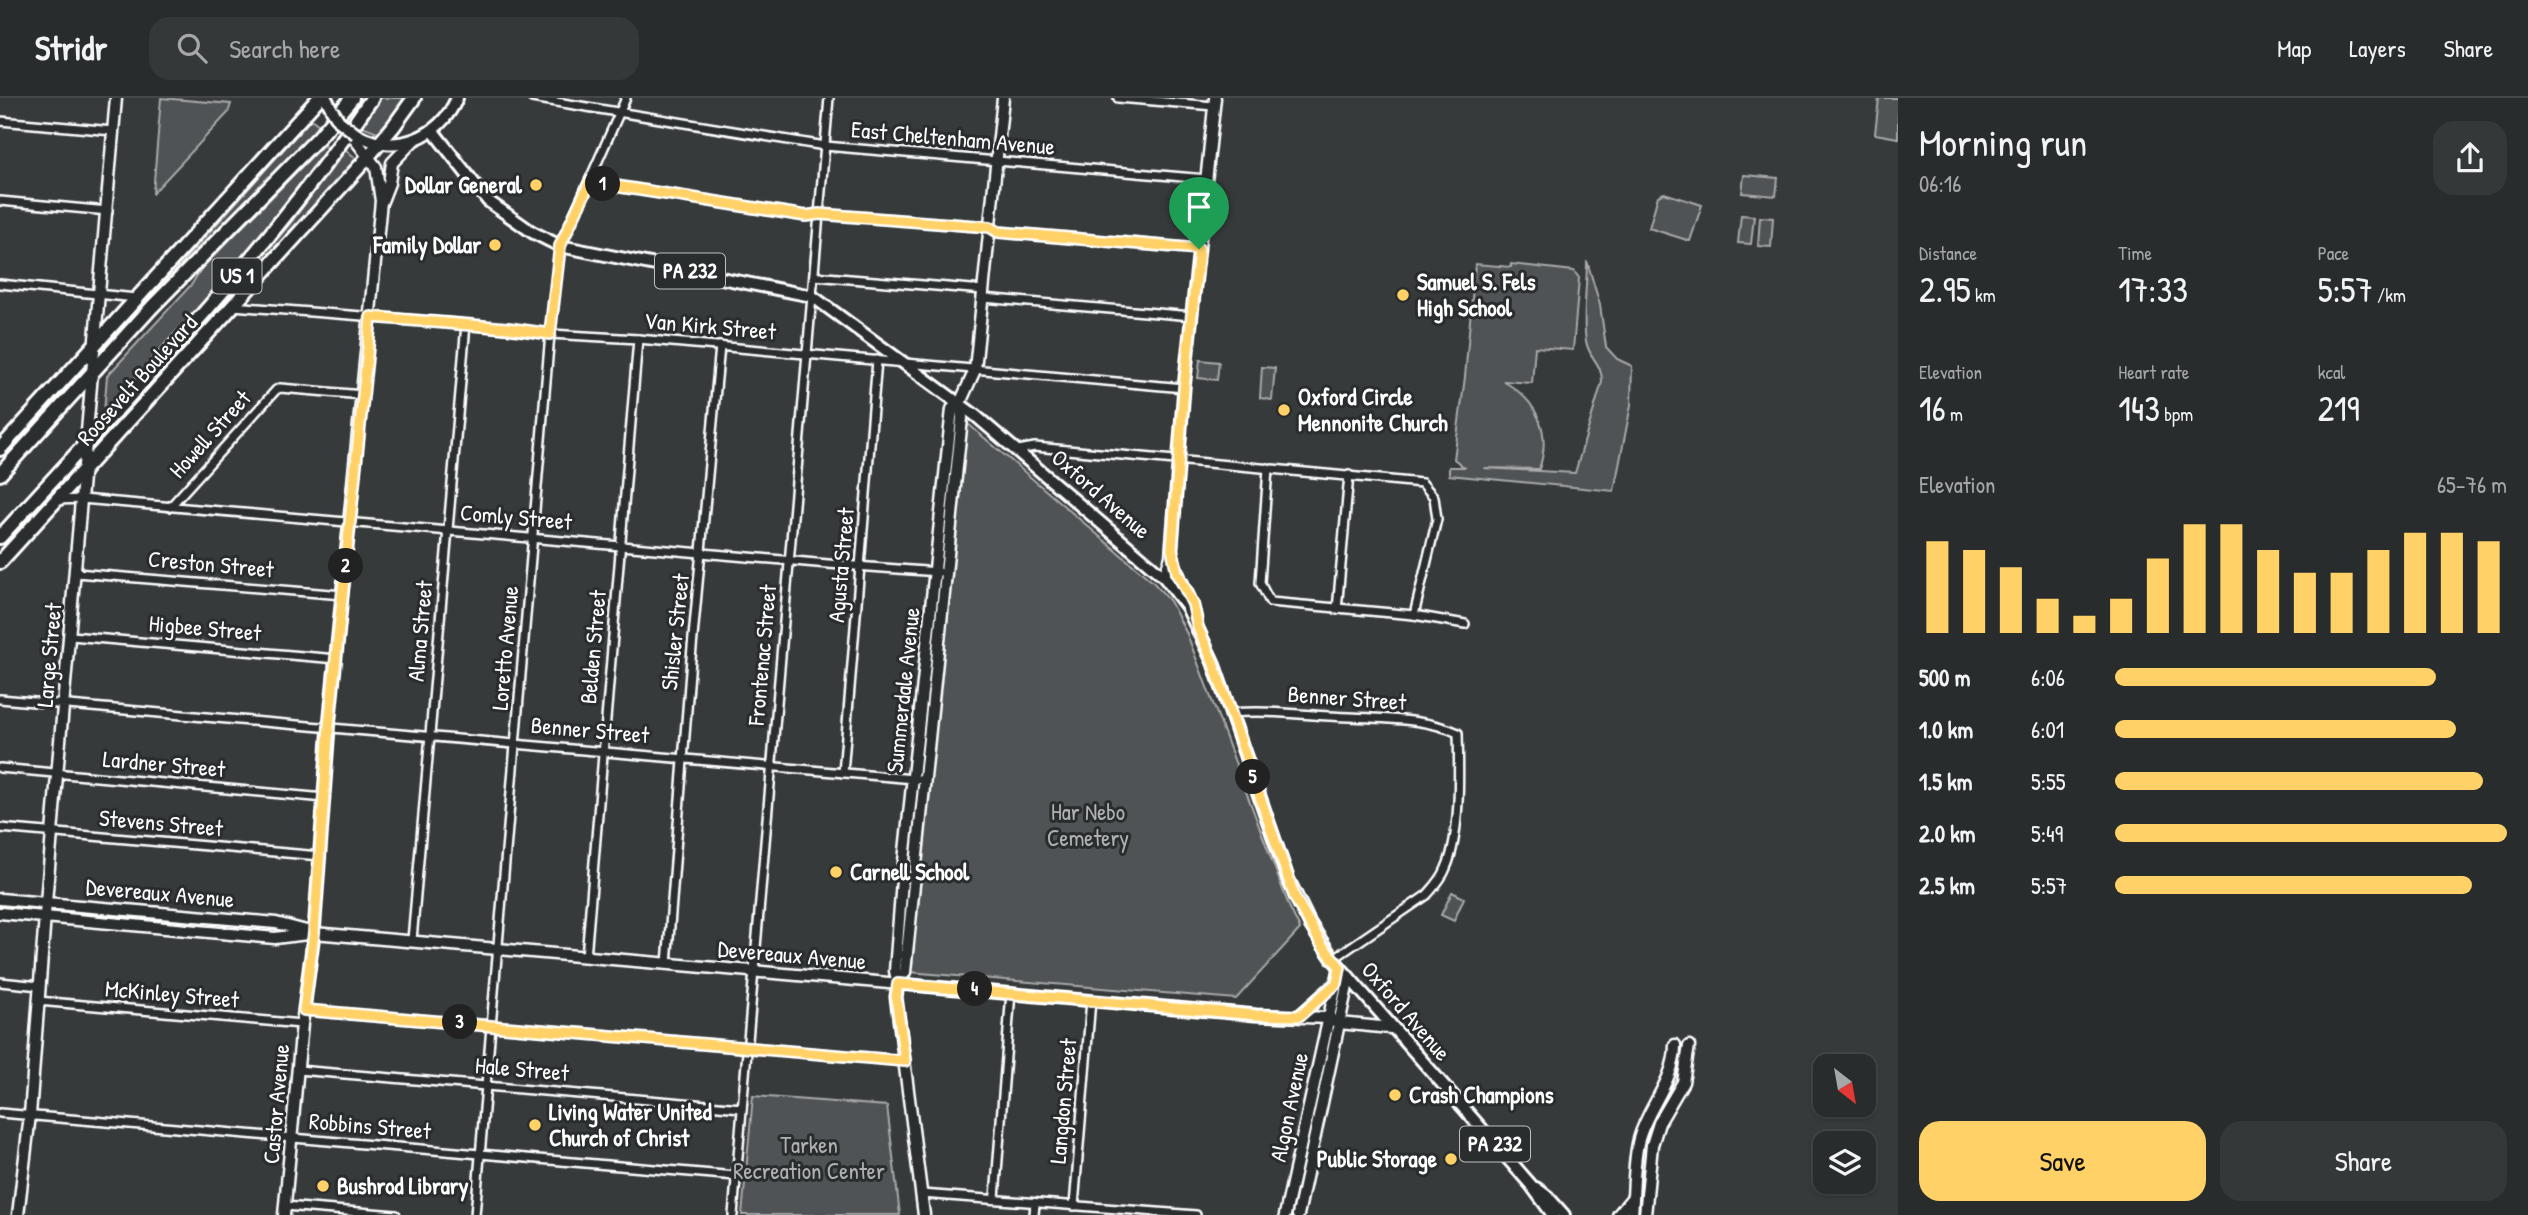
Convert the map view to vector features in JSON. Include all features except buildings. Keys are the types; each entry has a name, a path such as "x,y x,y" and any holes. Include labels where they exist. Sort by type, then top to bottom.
{"highway":[{"name":"US 1","path":"0,449 319,98"},
{"name":"Roosevelt Boulevard","path":"0,474 165,293 319,137 352,98"},
{"name":"Roosevelt Boulevard","path":"0,537 250,261 330,158 372,98"},
{"name":"Roosevelt Boulevard","path":"0,562 369,156 414,98"}],"main road":[{"path":"326,98 340,121 355,136 396,144 413,141 433,131 447,119 457,98"},
{"name":"Oxford Avenue","path":"433,131 488,201 533,232 560,246 812,296 960,404 1018,450 1164,577 1186,607 1213,662 1295,898 1336,963 1531,1185 1553,1215"},
{"name":"Oxford Avenue","path":"1531,1185 1548,1197 1564,1215"}],"street":[{"name":"Large Street","path":"18,1215 30,1115 116,98"},
{"name":"East Cheltenham Avenue","path":"532,98 825,146 1206,179"},
{"name":"Loretto Avenue","path":"475,1215 550,334 560,246 626,98"},
{"name":"Frontenac Street","path":"733,1215 829,98"},
{"name":"Summerdale Avenue","path":"924,1215 896,997 898,984 905,972 925,780 952,409 960,404 975,370 1003,98"},
{"path":"1118,98 1214,102 1184,388 1172,549 1164,577"},
{"path":"0,121 113,131"},
{"path":"355,136 369,156"},
{"name":"Castor Avenue","path":"381,201 389,183 391,163 413,141"},
{"name":"Castor Avenue","path":"285,1211 302,1024 314,933 329,726 381,201 378,174 369,156"},
{"path":"590,182 806,216 819,214 990,227 998,232 1199,249"},
{"path":"0,201 107,211"},
{"path":"814,276 1192,316"},
{"path":"0,285 137,298"},
{"name":"Van Kirk Street","path":"232,306 466,324 550,334 638,339 1184,388"},
{"name":"Alma Street","path":"412,940 466,324"},
{"name":"Belden Street","path":"586,957 638,339"},
{"name":"Shisler Street","path":"667,964 720,346"},
{"name":"Agusta Street","path":"843,773 877,360"},
{"name":"Howell Street","path":"170,507 276,390 281,388 363,396"},
{"path":"1018,450 1035,447 1414,481 1427,487 1437,509 1437,519 1414,615"},
{"path":"1268,468 1260,583 1270,602 1414,615 1465,624"},
{"path":"1338,610 1349,475"},
{"name":"Comly Street","path":"54,502 64,498 82,499 941,572"},
{"path":"1172,549 1177,572 1193,604 1198,628"},
{"name":"Creston Street","path":"76,572 343,595"},
{"name":"Summerdale Avenue","path":"898,984 895,971 913,779 941,572"},
{"name":"Higbee Street","path":"71,636 337,660"},
{"name":"Benner Street","path":"0,699 925,780"},
{"name":"Benner Street","path":"1231,713 1268,712 1381,720 1435,725 1458,733 1459,767 1452,850 1439,881 1427,895 1336,963"},
{"name":"Lardner Street","path":"0,768 325,798"},
{"name":"Stevens Street","path":"0,828 320,856"},
{"name":"Devereaux Avenue","path":"0,899 276,923 314,933 1256,1015 1328,1018 1339,1023 1391,1028"},
{"name":"Devereaux Avenue","path":"0,913 275,938 314,933"},
{"path":"176,929 178,914"},
{"name":"Algon Avenue","path":"1285,1215 1337,983 1336,963"},
{"name":"Algon Avenue","path":"1298,1215 1349,977"},
{"path":"0,982 40,986"},
{"path":"1299,1016 1337,983"},
{"path":"995,1198 1011,992"},
{"name":"Langdon Street","path":"1074,1206 1091,1000"},
{"name":"McKinley Street","path":"38,1001 302,1024"},
{"path":"304,1010 905,1061"},
{"path":"1632,1215 1638,1141 1647,1118 1663,1092 1675,1060 1675,1045"},
{"path":"1645,1215 1652,1145 1659,1124 1683,1082 1689,1046"},
{"name":"Hale Street","path":"298,1070 742,1108"},
{"name":"Robbins Street","path":"0,1113 736,1176"},
{"path":"922,1194 995,1198 1115,1212 1194,1215"},
{"path":"1618,1215 1633,1197"},
{"path":"1034,1215 1035,1203"},
{"path":"285,1211 396,1215"}],"green space":[{"path":"161,98 231,104 228,113 153,193"},
{"path":"380,98 406,98 380,133 362,126"},
{"path":"1879,98 1898,98 1898,138 1875,134"},
{"path":"311,119 319,125 296,151 154,294"},
{"path":"323,145 328,150 238,264 104,412 107,376 192,284 201,269"},
{"path":"346,150 357,159 220,306 289,225"},
{"path":"1744,175 1778,178 1776,196 1742,193"},
{"path":"1664,193 1702,205 1690,241 1649,228 1658,196"},
{"path":"1741,215 1754,216 1751,244 1738,243"},
{"path":"1760,217 1773,218 1771,247 1758,246"},
{"path":"1587,261 1600,305 1606,347 1617,359 1632,366 1631,405 1614,491 1449,475 1449,467 1464,467 1454,459 1465,377 1475,264 1511,267 1511,264 1574,271 1579,278 1573,350 1535,347 1532,383 1503,381 1525,398 1539,418 1544,442 1539,469 1484,468 1575,473 1602,382 1600,370 1586,341"},
{"path":"1200,360 1219,362 1217,380 1198,378"},
{"path":"1262,367 1275,368 1272,400 1260,398"},
{"name":"Har Nebo Cemetery","path":"967,423 1153,582 1170,601 1187,634 1300,929 1236,999 909,972"},
{"path":"1452,892 1464,898 1454,921 1441,915"},
{"name":"Tarken Recreation Center","path":"753,1096 887,1106 900,1215 742,1215"}],"place":[{"name":"Dollar General","path":"536,185"},
{"name":"Family Dollar","path":"495,245"},
{"name":"Samuel S. Fels High School","path":"1403,295"},
{"name":"Oxford Circle Mennonite Church","path":"1284,410"},
{"name":"Carnell School","path":"836,872"},
{"name":"Crash Champions","path":"1395,1095"},
{"name":"Living Water United Church of Christ","path":"535,1125"},
{"name":"Public Storage","path":"1451,1159"},
{"name":"Bushrod Library","path":"323,1186"}],"route":[{"path":"590,182 806,216 819,214 990,227 998,232 1199,249 1184,388 1172,549 1174,564 1193,604 1198,628 1213,662 1295,898 1322,945 1340,967 1337,983 1299,1016 1256,1015 898,984 896,997 905,1061 304,1010 314,933 329,726 371,317 550,334 560,246 590,182"}]}
